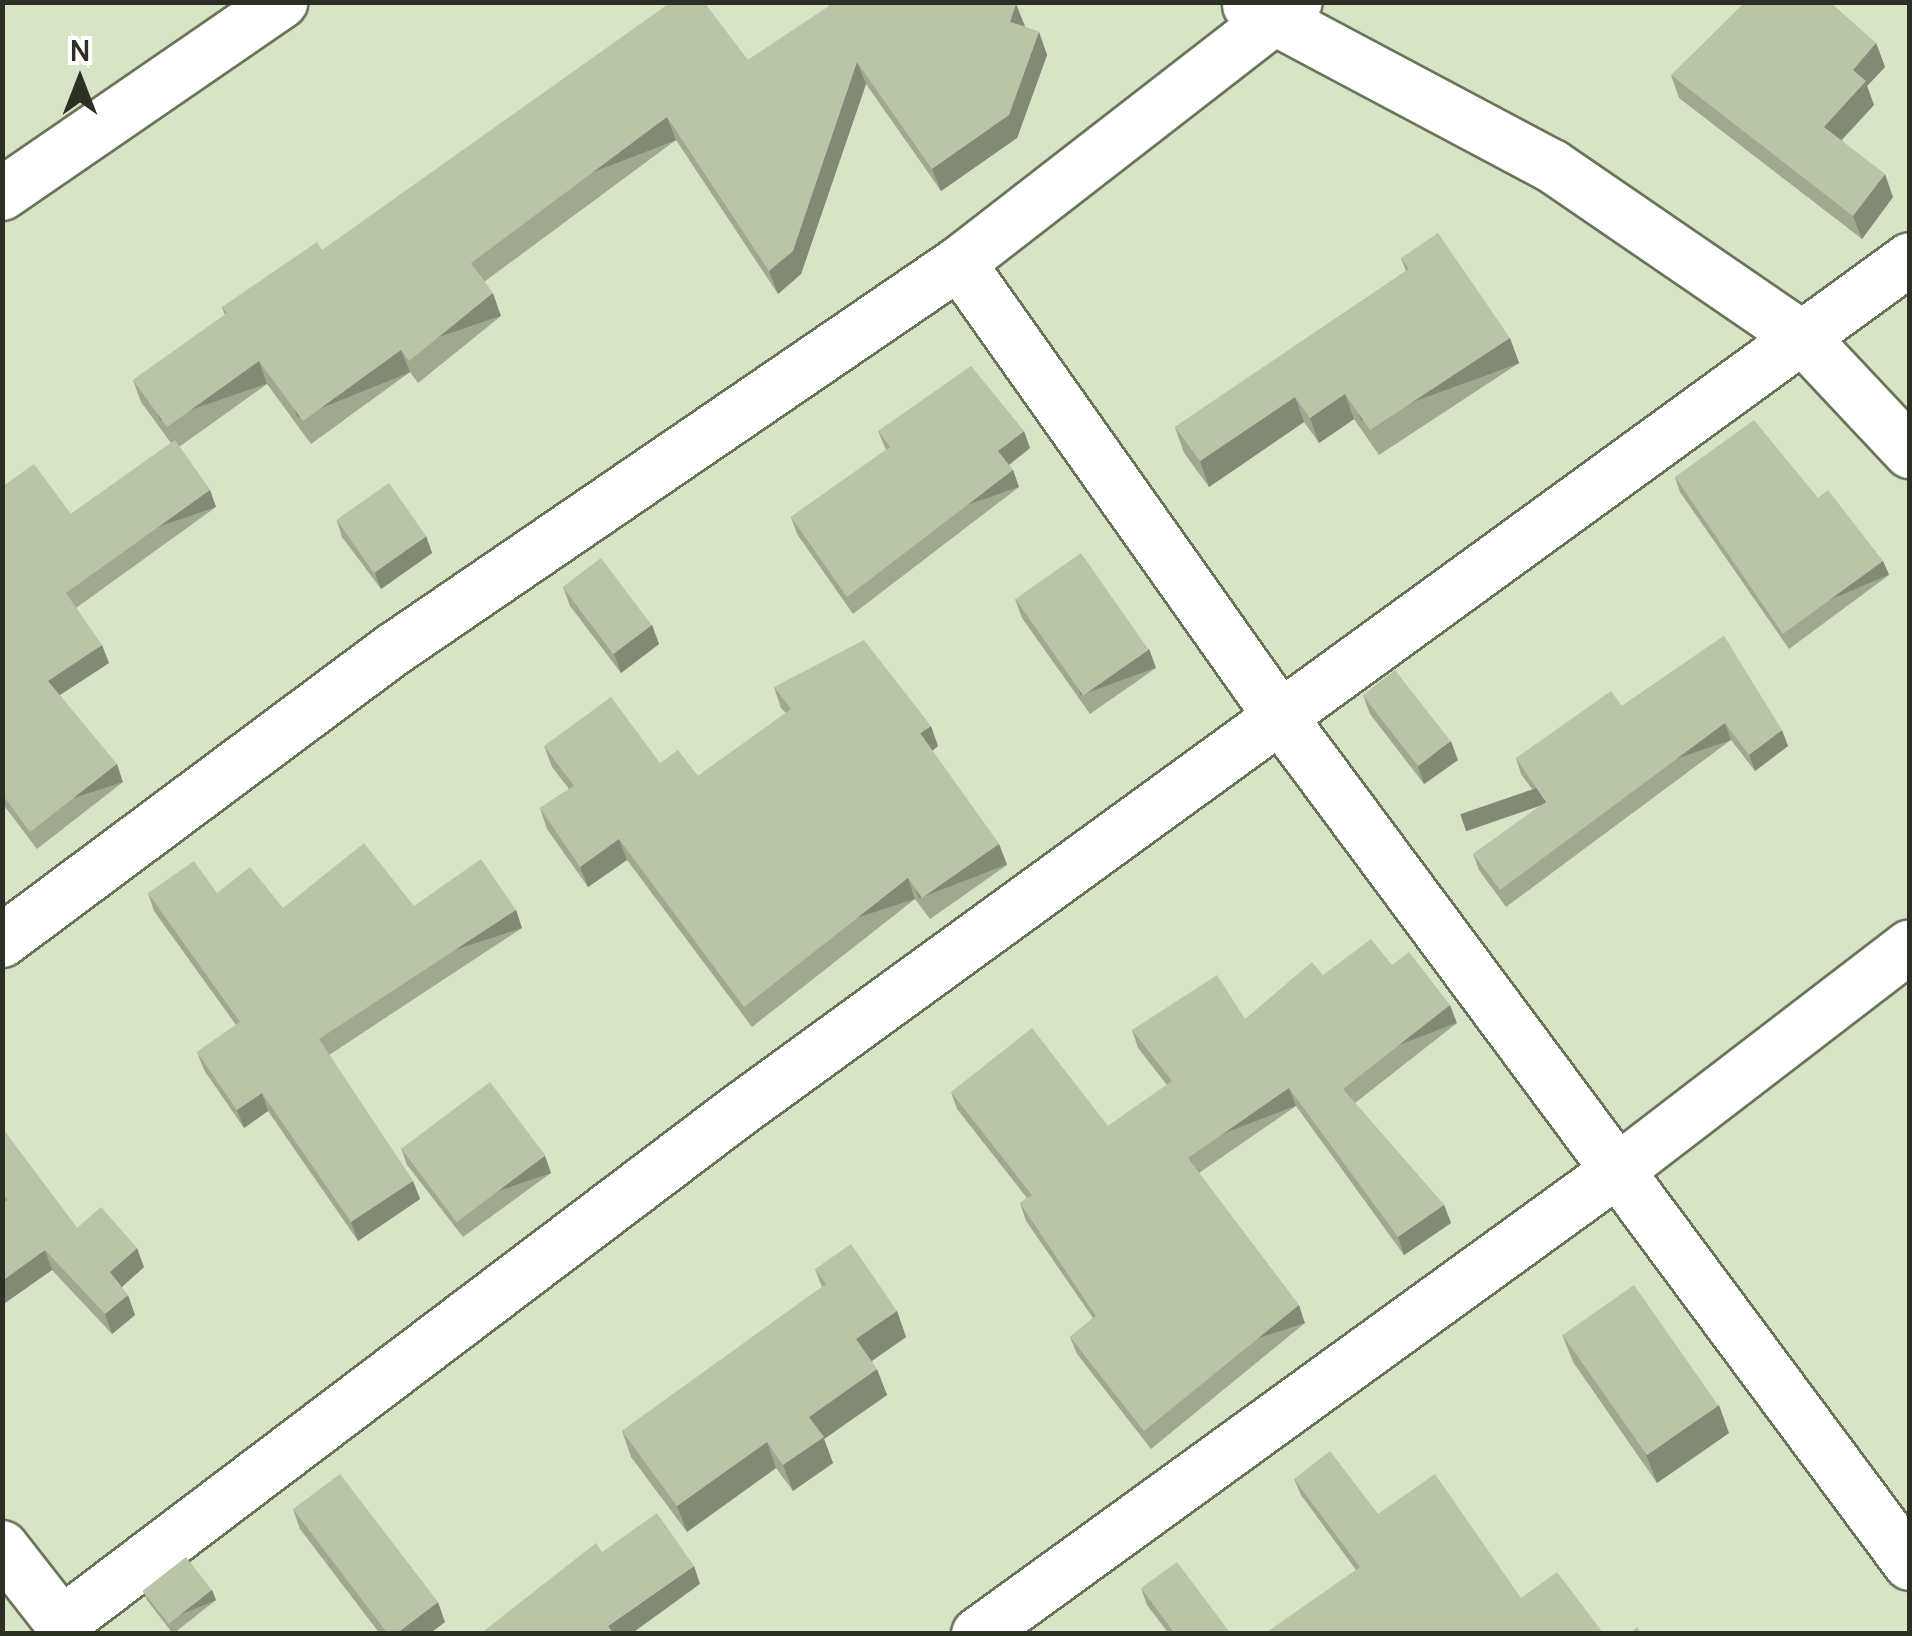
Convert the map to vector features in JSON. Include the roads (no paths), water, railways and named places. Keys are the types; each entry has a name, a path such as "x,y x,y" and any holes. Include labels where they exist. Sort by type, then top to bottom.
{"street":[{"path":"2,194 281,2"},
{"path":"2,942 394,649 959,263 1272,7 1552,166 1802,337 1910,452"},
{"path":"2,1547 66,1628 741,1109 1284,722 1910,259"},
{"path":"959,263 1284,722 1910,1564"},
{"path":"978,1634 1617,1171 1910,946"}]}
